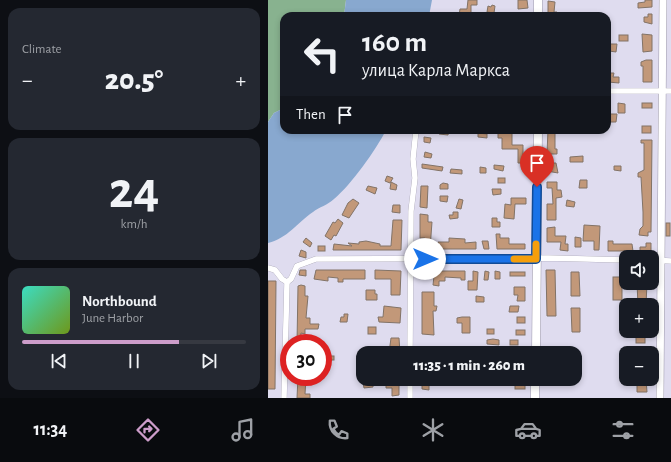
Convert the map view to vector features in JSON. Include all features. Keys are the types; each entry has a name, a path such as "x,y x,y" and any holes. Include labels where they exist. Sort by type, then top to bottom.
{"main road":[{"path":"538,0 538,12"},
{"path":"536,346 538,134"},
{"path":"535,398 536,386"}],"street":[{"path":"660,398 663,0"},
{"path":"611,91 671,91"},
{"path":"410,346 411,211 415,178 413,159 416,134"},
{"path":"286,282 291,279 297,266 316,259 619,260"},
{"path":"660,261 671,261"},
{"path":"268,268 276,270 286,282"},
{"path":"284,398 286,282"},
{"path":"410,386 410,398"}],"green space":[{"path":"268,0 346,0 344,12 280,12 280,110 274,113 268,122"}],"water":[{"path":"346,0 432,0 430,12 344,12"},
{"path":"280,110 280,134 384,134 363,167 341,193 332,201 307,216 287,234 268,243 268,122 274,113"}],"building":[{"path":"468,0 477,0 477,5 471,5 471,12 460,12 460,9 467,9"},
{"path":"518,0 527,0 528,8 518,9"},
{"path":"645,0 652,0 652,7 638,8 638,3 645,2"},
{"path":"548,1 555,2 554,12 548,12"},
{"path":"492,5 495,6 494,12 487,12 488,6 491,7"},
{"path":"648,14 652,14 652,24 644,22 644,17 648,17"},
{"path":"642,34 652,35 652,51 643,52"},
{"path":"619,35 628,35 628,41 619,41"},
{"path":"611,44 617,44 616,52 611,51"},
{"path":"652,60 652,82 643,82 643,66 641,66 641,62"},
{"path":"611,73 614,73 613,77 619,77 619,83 611,82"},
{"path":"618,103 625,104 625,113 618,113"},
{"path":"642,103 652,103 652,108 642,108"},
{"path":"611,114 617,114 616,122 611,122"},
{"path":"642,126 651,126 651,133 642,133"},
{"path":"478,134 487,134 487,138 478,137"},
{"path":"498,134 512,134 512,145 523,145 523,156 527,156 527,163 518,163 518,149 502,149 502,138 498,138"},
{"path":"548,134 555,134 555,149 557,149 557,154 547,154"},
{"path":"424,137 431,138 430,143 424,142"},
{"path":"641,140 652,140 651,232 648,232 648,236 639,235 640,229 643,226 641,177 638,177 638,173 644,170 644,143 641,143"},
{"path":"425,152 432,154 431,158 424,157"},
{"path":"583,156 583,162 570,162 570,157"},
{"path":"556,163 558,173 547,171 547,164"},
{"path":"422,164 443,167 442,171 422,168"},
{"path":"494,165 504,166 503,171 494,169"},
{"path":"614,166 621,166 621,171 614,170"},
{"path":"480,167 486,168 486,173 480,173"},
{"path":"451,169 462,170 462,174 450,173"},
{"path":"387,176 393,178 390,183 385,181"},
{"path":"498,178 505,178 505,183 498,183"},
{"path":"580,180 587,180 587,188 579,188"},
{"path":"391,182 397,185 396,190 390,189"},
{"path":"547,182 557,182 557,190 561,190 562,197 556,198 556,220 547,220 547,204 553,204 552,188 547,188"},
{"path":"443,183 448,184 448,189 440,189 440,185"},
{"path":"368,186 377,188 375,194 366,190"},
{"path":"421,186 428,186 427,208 420,207"},
{"path":"492,189 501,189 501,194 493,195"},
{"path":"440,196 448,196 447,202 440,201"},
{"path":"511,198 526,198 526,204 515,204 514,219 504,218 505,204 511,205"},
{"path":"353,199 359,203 349,218 342,215 348,203"},
{"path":"459,199 463,200 461,209 456,208"},
{"path":"567,200 575,202 574,207 566,206"},
{"path":"393,205 400,205 400,213 392,212"},
{"path":"453,212 458,212 458,218 450,219 449,215 453,215"},
{"path":"420,214 428,215 428,222 432,222 430,249 421,249 421,245 425,245 425,238 420,238"},
{"path":"492,218 497,218 497,222 500,222 500,227 492,227"},
{"path":"338,219 343,223 336,236 334,235 331,240 325,236 333,222 335,223"},
{"path":"393,220 402,220 401,250 333,250 334,244 352,246 348,243 359,244 359,242 366,241 380,244 380,246 391,246"},
{"path":"666,223 670,223 670,236 666,236"},
{"path":"584,225 600,226 599,250 594,250 594,241 583,241"},
{"path":"555,227 555,236 566,236 565,244 568,244 568,251 560,250 561,242 547,242 547,228"},
{"path":"496,234 500,234 500,238 509,238 509,244 525,244 525,249 497,249"},
{"path":"575,237 581,238 581,247 575,247"},
{"path":"306,238 312,243 310,247 303,242"},
{"path":"449,238 465,239 465,243 476,242 476,249 438,249 438,242 449,242"},
{"path":"482,241 488,241 489,249 484,249"},
{"path":"608,241 613,241 613,244 632,244 633,250 608,251"},
{"path":"646,243 651,243 651,250 640,250 640,247 646,247"},
{"path":"318,246 325,246 325,251 318,251"},
{"path":"301,250 306,252 306,258 299,256"},
{"path":"300,270 306,270 306,276 299,275"},
{"path":"316,270 365,270 365,279 343,279 343,282 338,282 338,278 328,277 328,281 314,279"},
{"path":"375,270 401,271 400,295 391,295 391,279 375,279"},
{"path":"546,270 555,270 556,316 547,316"},
{"path":"422,271 465,271 465,280 461,280 461,278 445,277 445,281 439,281 439,286 433,285 434,276 422,276"},
{"path":"473,271 478,272 477,290 468,290 468,281 473,281"},
{"path":"485,271 489,272 488,280 484,280"},
{"path":"495,271 500,272 500,279 495,279"},
{"path":"510,272 525,272 525,276 510,276"},
{"path":"571,272 579,272 580,296 571,296"},
{"path":"613,277 619,277 619,290 622,290 622,298 619,298 619,300 613,300"},
{"path":"268,281 276,281 275,389 268,389"},
{"path":"298,286 305,286 305,296 308,296 306,318 310,318 310,324 319,324 318,329 305,329 305,334 297,334"},
{"path":"514,287 525,287 525,301 517,301 518,295 514,295"},
{"path":"366,290 375,290 377,300 366,300"},
{"path":"637,290 647,290 646,298 638,298"},
{"path":"422,292 434,292 434,306 437,306 436,311 433,311 434,335 422,334"},
{"path":"476,296 484,297 484,302 476,302"},
{"path":"384,306 401,308 400,323 379,322 378,317 383,317"},
{"path":"510,306 519,306 518,312 509,312"},
{"path":"571,308 580,308 580,332 572,332"},
{"path":"344,314 348,314 347,322 340,322 341,317 344,317"},
{"path":"470,317 470,333 462,333 462,323 457,323 457,318"},
{"path":"517,317 525,317 525,323 517,323"},
{"path":"368,327 376,327 376,334 368,334"},
{"path":"487,329 494,329 494,334 487,334"},
{"path":"516,330 525,330 525,335 516,335"},
{"path":"391,338 399,338 400,346 390,346"},
{"path":"636,338 645,338 645,343 636,343"},
{"path":"487,340 499,340 499,345 487,344"},
{"path":"510,340 518,340 518,345 510,345"},
{"path":"298,386 305,386 305,394 310,394 310,398 297,398"},
{"path":"364,386 373,386 373,387 364,388"},
{"path":"386,386 399,386 399,395 392,396 392,388 386,388"},
{"path":"422,386 429,386 429,390 422,389"},
{"path":"515,386 525,386 525,389 515,389"},
{"path":"637,386 647,386 647,392 637,392"}],"slow traffic":[{"path":"514,259 536,259 536,244"}],"route":[{"path":"425,259 536,259 537,187"}]}
